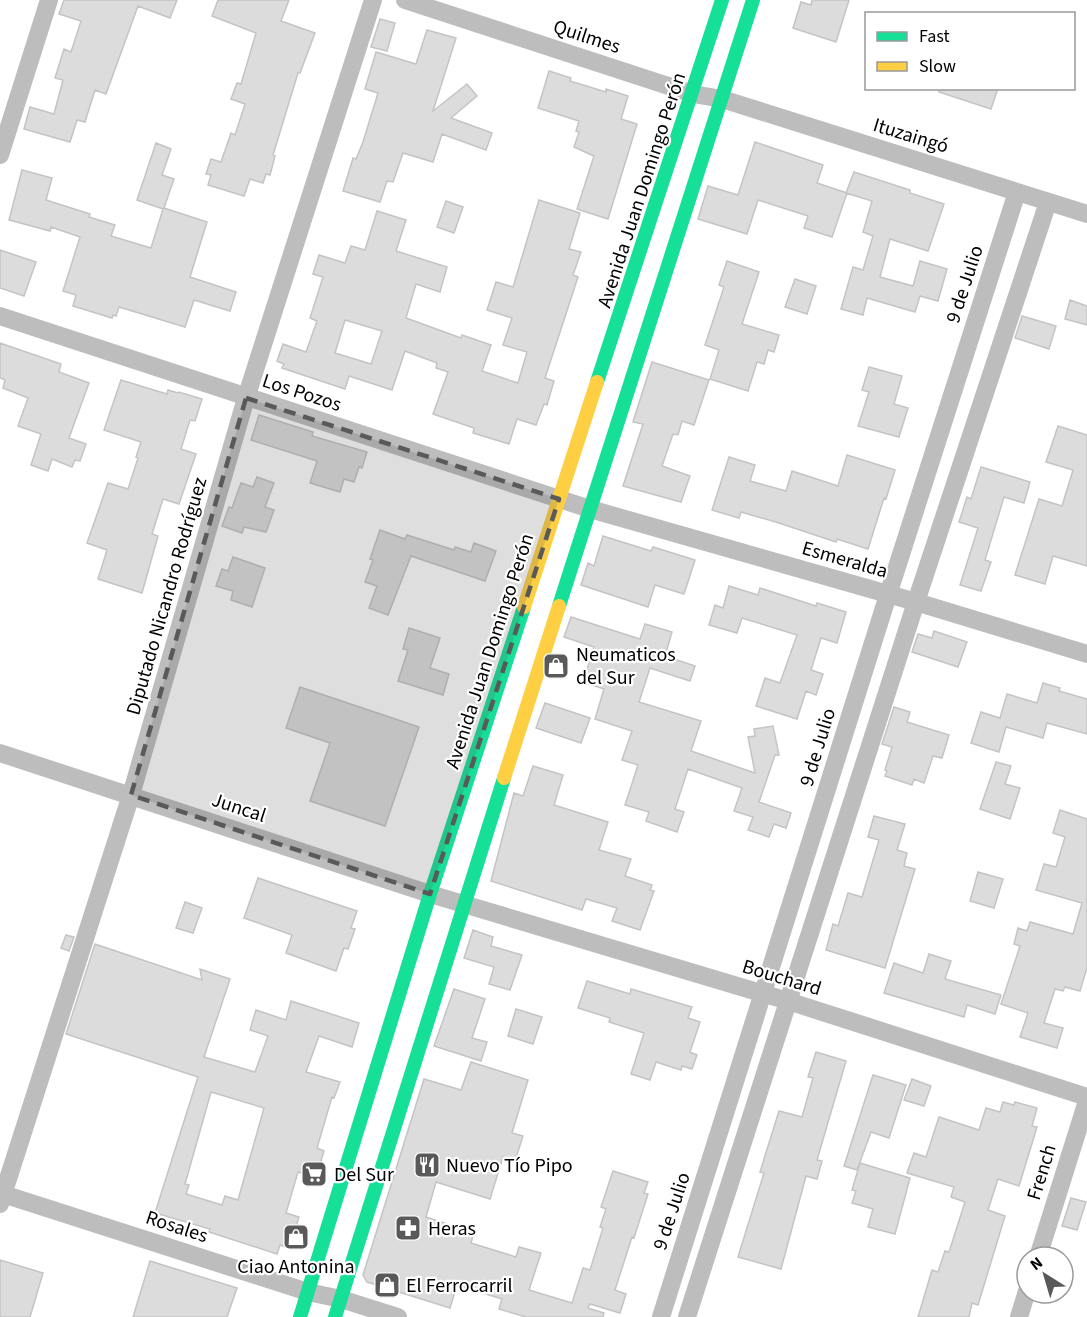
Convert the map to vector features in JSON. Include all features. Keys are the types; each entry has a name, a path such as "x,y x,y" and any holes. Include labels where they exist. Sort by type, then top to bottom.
{"main road":[{"name":"Avenida Juan Domingo Perón","path":"300,1317 430,894 722,0"},
{"path":"335,1317 464,903 753,0"}],"street":[{"path":"0,155 49,0"},
{"name":"Diputado Nicandro Rodríguez","path":"1,1197 131,795 246,398 373,0"},
{"name":"Quilmes","path":"405,0 693,94 722,99"},
{"name":"Ituzaingó","path":"722,99 1087,214"},
{"name":"9 de Julio","path":"661,1317 1017,192"},
{"path":"687,1317 1047,202"},
{"name":"Los Pozos","path":"0,316 590,509"},
{"name":"Esmeralda","path":"590,509 916,602 1087,654"},
{"name":"Juncal","path":"0,753 430,894 464,903"},
{"name":"Bouchard","path":"464,903 788,1001 1087,1099"},
{"name":"French","path":"1042,1245 1087,1099"},
{"name":"Rosales","path":"1,1197 308,1292 341,1299 399,1317"}],"highlighted area":[{"path":"246,398 559,499 430,894 131,795"}],"building":[{"path":"64,0 177,0 170,18 138,6 106,94 95,90 85,122 77,120 70,142 24,129 30,107 54,114 63,80 55,78 64,49 71,52 81,21 59,14"},
{"path":"218,0 289,0 281,21 315,33 300,73 298,73 273,155 275,156 270,175 266,174 263,183 250,179 244,196 208,185 211,175 206,174 211,159 221,162 231,133 235,135 245,104 231,99 237,83 241,84 256,33 212,16"},
{"path":"812,0 849,0 836,42 793,28 801,2 811,5"},
{"path":"380,19 395,23 387,51 371,47"},
{"path":"427,30 456,38 433,111 467,84 477,96 451,118 492,133 486,150 442,134 433,162 403,153 393,182 387,181 380,202 343,191 353,158 356,159 363,142 378,93 365,89 376,52 416,64"},
{"path":"549,71 571,78 570,81 628,96 621,119 637,124 608,219 577,209 594,156 574,147 579,132 576,131 579,121 538,108"},
{"path":"939,90 997,90 991,109 939,92"},
{"path":"755,142 823,165 817,183 847,193 832,237 804,228 808,216 758,200 747,234 698,219 708,186 738,195"},
{"path":"156,143 171,149 162,175 174,179 164,208 207,222 190,277 236,292 230,311 194,300 185,327 119,307 116,316 113,315 112,318 73,306 76,295 63,291 80,237 51,227 50,231 9,220 22,170 52,178 46,200 90,214 89,217 115,225 111,236 151,248 163,209 137,200"},
{"path":"854,172 910,190 910,193 944,204 928,251 890,239 880,277 913,286 920,261 947,269 938,301 920,296 915,312 867,298 863,315 841,309 853,267 863,270 873,236 863,232 872,201 846,193"},
{"path":"539,200 580,213 569,249 581,252 573,275 578,277 545,378 554,381 547,405 544,404 536,425 517,419 509,444 473,433 474,428 433,414 448,372 436,368 437,363 405,351 392,390 349,376 345,389 282,368 284,364 277,361 283,344 306,352 317,321 310,318 323,277 313,274 319,255 345,263 351,246 365,250 377,211 406,220 396,251 447,267 440,292 416,284 406,318 461,338 462,335 491,345 482,371 518,383 527,352 503,345 512,318 487,310 496,282 513,287","holes":["345,320 382,331 371,364 335,353"]},
{"path":"446,201 463,207 454,233 437,227"},
{"path":"0,250 36,262 24,296 0,288"},
{"path":"727,261 759,272 742,324 779,335 774,352 768,350 764,364 757,362 748,391 710,379 719,350 705,345 724,287 719,285"},
{"path":"795,279 816,286 807,314 785,307"},
{"path":"1070,300 1087,306 1087,325 1065,319"},
{"path":"1022,316 1056,326 1049,349 1015,338"},
{"path":"0,343 61,364 59,372 89,383 69,438 86,444 80,461 75,460 72,467 52,459 48,471 31,465 41,434 18,426 28,398 3,388 5,380 0,378"},
{"path":"652,362 709,380 694,425 682,421 678,435 673,434 662,466 690,476 681,502 623,486 643,424 633,422"},
{"path":"869,367 902,376 894,404 908,408 899,437 858,426 869,392 862,390"},
{"path":"121,380 167,394 168,390 202,399 195,421 190,420 181,449 196,454 179,504 163,499 152,534 158,536 142,593 98,579 107,550 87,543 108,483 128,489 138,458 136,457 141,442 104,430"},
{"path":"259,415 313,432 312,436 367,452 354,482 344,479 340,492 310,483 317,461 251,440"},
{"path":"1058,426 1087,435 1087,566 1053,556 1045,584 1015,575 1039,499 1062,506 1073,470 1046,462"},
{"path":"847,455 895,470 868,549 837,539 836,542 741,512 739,518 712,510 729,457 755,465 750,481 786,491 792,471 838,486"},
{"path":"981,467 1030,482 1024,503 1004,497 985,560 991,562 981,591 960,585 978,528 959,522 967,497 971,499"},
{"path":"257,477 274,483 265,507 274,510 266,532 244,527 242,533 222,526 229,507 232,508 241,483 253,487"},
{"path":"380,530 405,539 407,535 454,550 455,547 471,552 474,543 496,551 485,581 411,556 388,615 369,608 377,586 365,582"},
{"path":"603,536 651,551 653,547 695,560 684,594 655,585 648,607 581,585 588,563 594,566"},
{"path":"233,557 265,568 252,607 231,600 233,591 216,586 222,569 228,571"},
{"path":"729,586 758,595 760,588 816,606 817,603 846,612 837,643 821,638 811,670 823,674 816,695 806,691 797,719 756,706 765,678 780,683 797,635 742,618 737,633 709,625 715,605 723,608"},
{"path":"571,617 640,639 645,624 672,632 665,656 695,666 690,681 650,668 639,702 701,721 691,751 755,773 748,737 755,736 754,729 773,726 779,755 775,755 759,802 791,813 786,828 774,824 769,837 748,830 753,817 734,811 742,788 688,769 675,809 684,812 677,832 646,821 649,812 625,805 638,765 622,760 632,731 595,719 604,689 583,682 594,647 564,637"},
{"path":"409,628 440,638 430,668 449,674 443,695 398,681 408,650 403,649"},
{"path":"934,631 967,642 958,667 912,652 918,634 932,638"},
{"path":"1043,683 1060,688 1059,691 1087,699 1087,734 1047,723 1043,738 1006,727 999,752 971,743 981,712 1000,718 1007,694 1037,703"},
{"path":"300,687 419,727 385,826 310,801 330,743 286,728"},
{"path":"545,703 590,718 581,743 536,728"},
{"path":"894,707 910,712 907,722 949,735 942,758 933,756 924,783 914,779 912,785 885,776 892,747 882,744"},
{"path":"996,762 1011,766 1005,784 1020,788 1010,819 980,809"},
{"path":"533,766 563,775 554,805 608,822 599,850 631,859 625,876 652,885 650,890 654,891 640,930 612,921 617,908 586,899 582,910 491,881 514,793 523,796"},
{"path":"1060,810 1087,819 1087,968 1080,991 1065,987 1063,991 1055,989 1044,1023 1063,1028 1057,1048 1020,1037 1028,1013 1001,1004 1020,946 1014,944 1018,928 1027,931 1030,922 1073,934 1082,903 1036,890 1044,864 1056,867 1065,837 1053,833"},
{"path":"874,816 905,824 897,850 907,853 904,866 915,869 885,968 826,950 833,924 838,926 848,893 862,897 879,840 868,837"},
{"path":"978,872 1003,879 994,908 970,901"},
{"path":"258,878 357,911 351,928 355,929 348,949 344,948 336,971 286,953 292,935 244,918"},
{"path":"185,902 202,908 193,933 176,928"},
{"path":"473,930 493,937 491,946 522,955 510,990 489,984 494,967 464,958"},
{"path":"66,935 74,937 69,951 61,948"},
{"path":"95,944 202,980 200,969 230,979 204,1057 255,1072 268,1036 250,1030 256,1010 286,1020 291,1001 359,1023 352,1047 319,1036 306,1072 340,1082 334,1098 332,1097 317,1148 324,1151 316,1178 298,1172 286,1213 299,1217 289,1248 280,1245 277,1254 209,1232 210,1229 155,1213 198,1077 66,1034","holes":["211,1092 264,1108 238,1200 225,1196 222,1205 186,1194 189,1185 185,1184"]},
{"path":"929,954 951,961 945,979 1001,995 995,1014 967,1005 964,1017 884,993 894,963 923,973"},
{"path":"587,981 630,994 631,989 692,1007 688,1018 700,1022 690,1052 697,1055 692,1069 682,1066 681,1070 656,1062 650,1080 631,1074 644,1033 609,1022 610,1018 578,1008"},
{"path":"454,989 485,999 472,1038 487,1042 481,1061 434,1046"},
{"path":"516,1009 542,1017 533,1044 508,1036"},
{"path":"816,1052 846,1061 817,1160 822,1161 817,1179 806,1176 781,1269 738,1257 764,1173 760,1172 779,1111 802,1117 813,1078 808,1077"},
{"path":"471,1062 528,1080 512,1133 523,1136 515,1161 503,1157 490,1199 436,1182 426,1217 474,1233 471,1243 516,1257 519,1247 541,1253 529,1290 572,1303 583,1268 590,1270 603,1228 600,1227 606,1209 601,1207 613,1171 648,1182 644,1193 648,1194 615,1290 626,1294 620,1313 590,1304 588,1308 604,1313 603,1317 526,1317 499,1309 502,1299 457,1285 450,1308 367,1282 363,1275 424,1079 461,1090"},
{"path":"873,1075 906,1085 889,1138 871,1132 857,1170 844,1166"},
{"path":"912,1079 931,1086 924,1106 904,1100"},
{"path":"1003,1102 1014,1105 1015,1102 1037,1108 1032,1126 1037,1127 1019,1186 998,1179 988,1210 1005,1216 978,1305 972,1303 969,1317 918,1317 932,1270 938,1272 945,1251 949,1252 965,1202 951,1197 954,1187 907,1173 914,1153 926,1157 939,1117 979,1130 986,1108 1000,1112"},
{"path":"860,1163 910,1178 895,1234 868,1227 873,1209 852,1203 856,1191 852,1190"},
{"path":"1071,1198 1086,1202 1077,1230 1062,1226"},
{"path":"0,1260 43,1273 30,1317 0,1317"},
{"path":"150,1261 237,1288 227,1317 133,1317"}],"traffic: fast":[{"path":"597,382 722,0"},
{"path":"559,606 753,0"},
{"path":"300,1317 430,894 524,607"},
{"path":"335,1317 504,778"}],"traffic: slow":[{"path":"524,607 597,382"},
{"path":"504,778 559,606"}],"place":[{"name":"Neumaticos del Sur","path":"556,666"},
{"name":"Nuevo Tío Pipo","path":"427,1165"},
{"name":"Del Sur","path":"314,1174"},
{"name":"Heras","path":"408,1228"},
{"name":"Ciao Antonina","path":"296,1237"},
{"name":"El Ferrocarril","path":"387,1285"}]}
